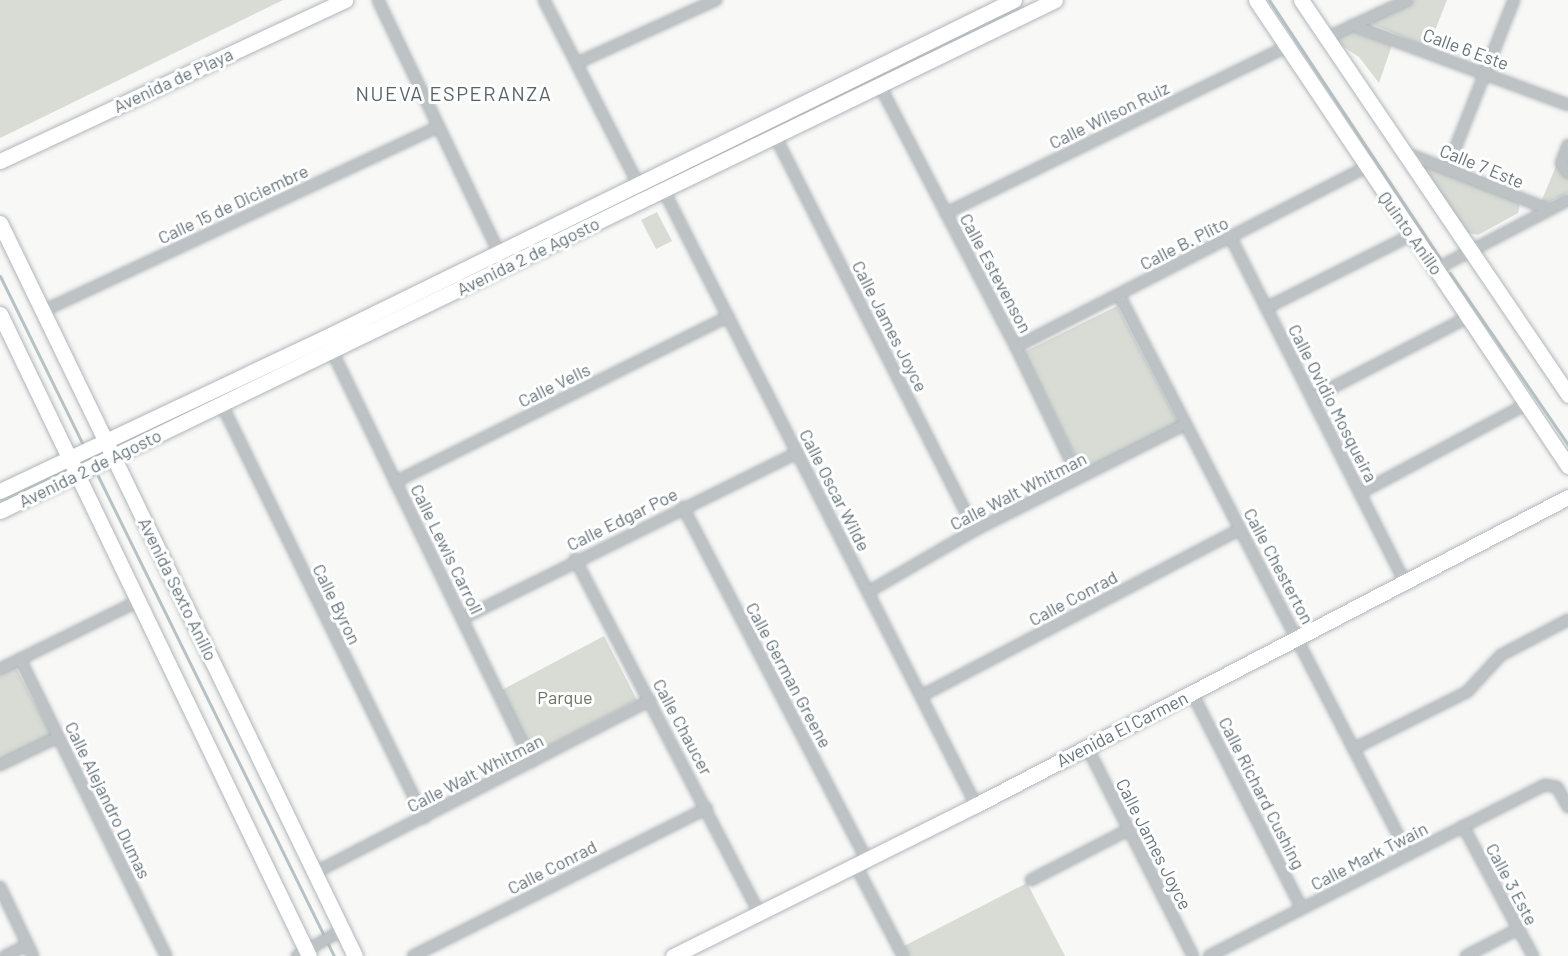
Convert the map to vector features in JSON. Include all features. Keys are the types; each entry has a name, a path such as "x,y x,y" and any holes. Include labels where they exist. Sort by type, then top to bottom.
{"street":[{"name":"Avenida de Playa","path":"0,161 345,0"},
{"path":"378,0 436,127 499,253"},
{"path":"544,0 638,184"},
{"path":"577,63 716,0"},
{"name":"Avenida 2 de Agosto","path":"0,491 106,441 197,407 221,403 664,191 716,155 1014,0"},
{"name":"Avenida 2 de Agosto","path":"0,511 114,458 197,407 638,184 775,136 1055,0"},
{"name":"Quinto Anillo","path":"1256,0 1568,466"},
{"name":"Quinto Anillo","path":"1301,0 1568,395"},
{"path":"1326,38 1408,0"},
{"path":"1447,170 1514,0"},
{"name":"Calle 6 Este","path":"1352,25 1568,105"},
{"name":"Calle Wilson Ruiz","path":"946,213 1286,47"},
{"name":"Calle Estevenson","path":"880,86 1016,347 1079,478"},
{"name":"Calle 15 de Diciembre","path":"43,311 436,127"},
{"name":"Calle James Joyce","path":"775,136 975,530"},
{"path":"1568,144 1562,163 1568,173"},
{"name":"Calle 7 Este","path":"1404,153 1548,209"},
{"name":"Calle B. Plito","path":"1016,347 1366,167"},
{"name":"Calle Oscar Wilde","path":"664,191 976,805"},
{"path":"1436,269 1468,250 1568,200"},
{"name":"Avenida Sexto Anillo","path":"0,223 314,873 338,933 355,956"},
{"path":"1266,308 1412,235"},
{"name":"Calle Ovidio Mosqueira","path":"1231,238 1405,583"},
{"name":"Calle Chesterton","path":"1119,295 1408,854"},
{"name":"Calle Vells","path":"395,482 728,317"},
{"path":"1312,398 1468,317"},
{"path":"2,325 71,458 136,602 307,952 338,933"},
{"name":"Calle Lewis Carroll","path":"332,351 532,762"},
{"name":"Calle Byron","path":"221,403 424,818"},
{"path":"1360,494 1525,405"},
{"name":"Calle Walt Whitman","path":"868,592 975,530 1186,424"},
{"name":"Calle Edgar Poe","path":"463,618 575,560 797,453"},
{"name":"Avenida El Carmen","path":"673,956 976,805 1568,497"},
{"name":"Calle German Greene","path":"683,507 861,861 903,956"},
{"name":"Calle Conrad","path":"921,696 1240,529"},
{"name":"Calle Chaucer","path":"575,560 759,912"},
{"path":"0,669 136,602"},
{"path":"1353,749 1467,692 1501,655 1568,620"},
{"name":"Calle Alejandro Dumas","path":"20,659 166,956"},
{"name":"Calle Richard Cushing","path":"1191,693 1302,909"},
{"name":"Calle Walt Whitman","path":"314,873 650,700"},
{"path":"0,765 58,737"},
{"name":"Calle James Joyce","path":"1087,747 1193,956"},
{"name":"Calle Mark Twain","path":"1209,956 1545,785 1557,787 1568,807"},
{"name":"Calle Conrad","path":"413,956 706,808"},
{"name":"Calle 3 Este","path":"1463,826 1533,956"},
{"path":"1031,880 1128,830"},
{"path":"0,887 33,956"},
{"path":"1466,956 1518,929"},
{"path":"5,956 28,945"}],"green space":[{"path":"0,0 283,0 0,138"},
{"path":"1415,0 1447,0 1428,48 1373,24 1373,20"},
{"path":"1350,30 1392,45 1379,83 1359,57 1338,43 1339,35"},
{"path":"1559,159 1568,162 1568,193 1549,202 1541,202"},
{"path":"1419,163 1515,201 1520,205 1518,213 1478,235 1465,232"},
{"path":"657,212 672,241 656,249 641,220"},
{"path":"1117,306 1178,423 1083,472 1024,352"},
{"name":"Parque","path":"604,636 637,700 530,756 500,691"},
{"path":"14,665 54,739 0,766 0,672"},
{"path":"1027,883 1065,956 909,956 904,946"}],"waterway":[{"path":"1269,0 1442,261"},
{"path":"1450,273 1568,445"},
{"path":"0,276 82,443"},
{"path":"98,476 334,956"}],"district":[{"name":"NUEVA ESPERANZA","path":"454,93"}]}
